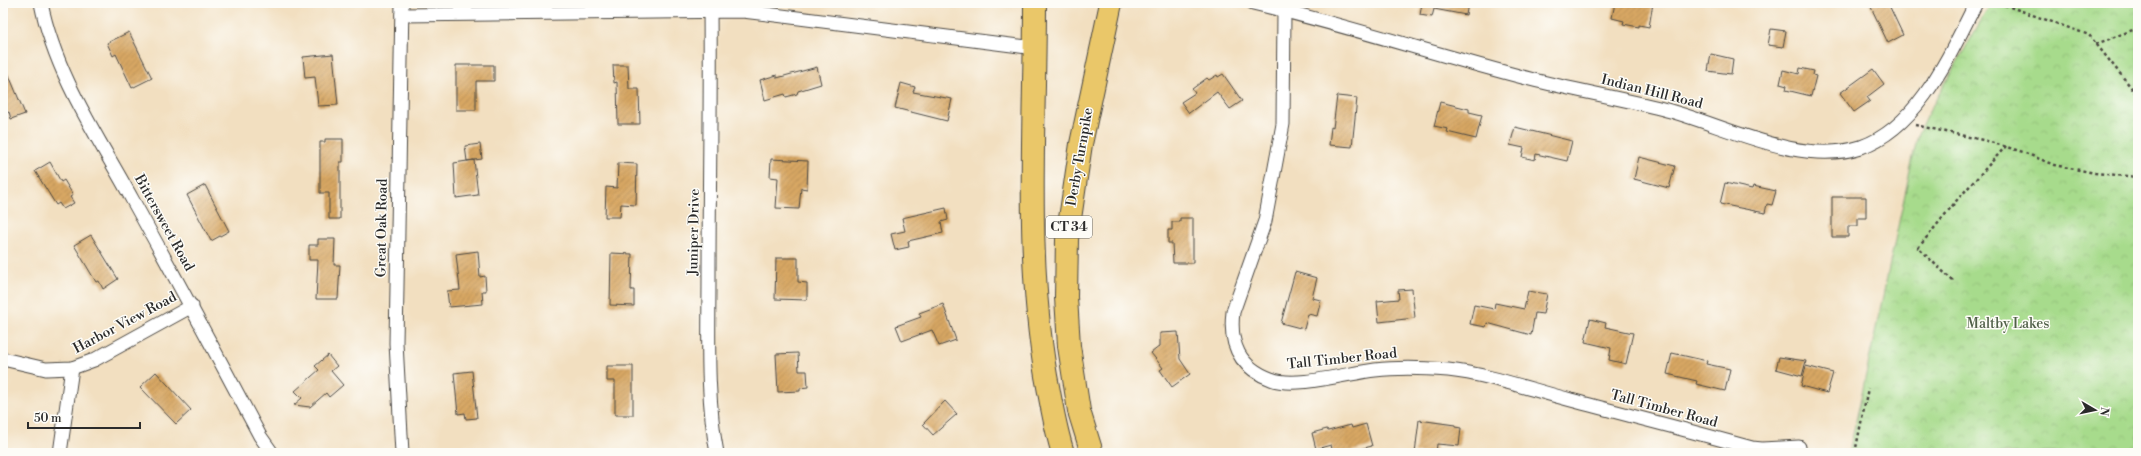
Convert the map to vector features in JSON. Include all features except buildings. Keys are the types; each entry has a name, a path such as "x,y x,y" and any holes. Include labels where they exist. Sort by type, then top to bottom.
{"highway":[{"name":"CT 34","path":"1035,3 1033,228 1035,295 1055,429 1063,453"},
{"name":"Derby Turnpike","path":"1092,453 1079,411 1070,353 1066,296 1067,240 1081,144 1111,3"}],"street":[{"name":"Bittersweet Road","path":"41,3 54,51 71,89 192,306 260,436 272,453"},
{"name":"Indian Hill Road","path":"1253,3 1284,12 1320,18 1530,79 1662,109 1786,148 1808,152 1845,151 1863,146 1892,131 1905,120 1927,92 1976,3"},
{"path":"402,9 743,11 1035,48"},
{"name":"Great Oak Road","path":"402,9 396,343 402,453"},
{"name":"Juniper Drive","path":"710,10 711,156 709,345 712,427 717,453"},
{"name":"Tall Timber Road","path":"1284,12 1283,124 1265,220 1233,312 1231,328 1234,344 1243,362 1255,372 1272,380 1289,382 1375,370 1410,368 1449,370 1521,386 1752,448 1762,449 1799,447"},
{"name":"Harbor View Road","path":"3,358 46,369 72,368 94,360 192,306"},
{"path":"60,453 72,368"}],"path":[{"path":"1999,3 2089,36 2138,96"},
{"path":"2096,44 2138,28"},
{"path":"1905,120 1920,127 2006,146 2054,165 2095,173 2138,177"},
{"path":"1953,281 1918,248 1957,200 2006,146"},
{"path":"1854,453 1868,388"}],"green space":[{"name":"Maltby Lakes","path":"1991,3 2138,3 2138,453 1849,453 1918,134 1926,117"}]}
